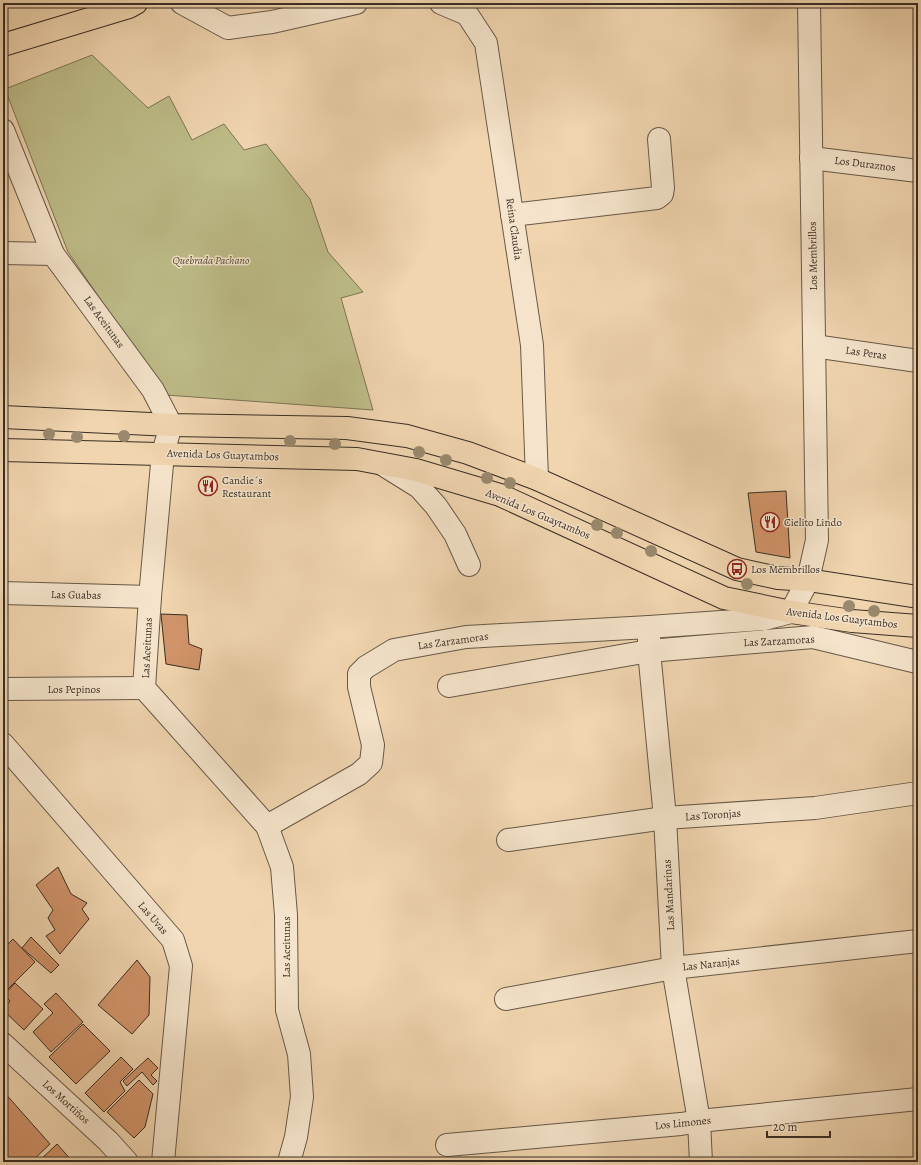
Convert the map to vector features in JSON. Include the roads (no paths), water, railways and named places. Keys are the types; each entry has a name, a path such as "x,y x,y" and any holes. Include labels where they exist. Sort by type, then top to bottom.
{"main road":[{"path":"3,45 128,7 136,3"},
{"path":"3,417 171,425 347,428 407,436 468,453 537,479 737,569 778,578 808,580 918,597"},
{"name":"Avenida Los Guaytambos","path":"3,450 357,459 416,470 500,495 724,598 791,612 852,621 918,626"}],"street":[{"path":"182,3 228,28 272,22 356,3"},
{"name":"Reina Claudia","path":"441,3 467,14 486,43 532,345 537,479"},
{"name":"Los Membrillos","path":"791,612 808,580 817,540 809,3"},
{"name":"Las Aceitunas","path":"3,130 53,254 153,390 171,425 163,453 150,597 144,688 267,826 282,867 286,915 287,1010 299,1054 302,1097 296,1136 289,1162"},
{"path":"512,215 657,198 662,194 663,188 659,139"},
{"name":"Los Duraznos","path":"811,158 918,171"},
{"path":"3,254 53,254"},
{"name":"Las Peras","path":"814,346 918,360"},
{"path":"382,464 419,487 436,506 455,534 469,565"},
{"name":"Las Guabas","path":"3,593 150,597"},
{"name":"Las Zarzamoras","path":"267,826 359,774 371,763 373,745 359,687 360,674 366,667 394,650 466,637 764,619 791,612"},
{"name":"Las Mandarinas","path":"648,627 665,818 673,968 699,1121 701,1162"},
{"name":"Las Zarzamoras","path":"449,686 649,651 813,637 917,662"},
{"name":"Los Pepinos","path":"3,689 144,688"},
{"name":"Las Uvas","path":"3,744 173,940 181,966 163,1162"},
{"name":"Las Toronjas","path":"508,840 665,818 815,808 918,793"},
{"name":"Las Naranjas","path":"506,999 673,968 918,941"},
{"name":"Los Mortiños","path":"3,1044 108,1141 128,1162"},
{"name":"Los Limones","path":"447,1145 681,1124 918,1099"}],"place":[{"name":"Candie´s Restaurant","path":"208,486"},
{"name":"Cielito Lindo","path":"770,522"},
{"name":"Los Membrillos","path":"737,569"}],"park label":[{"name":"Quebrada Pachano","path":"211,260"}]}
